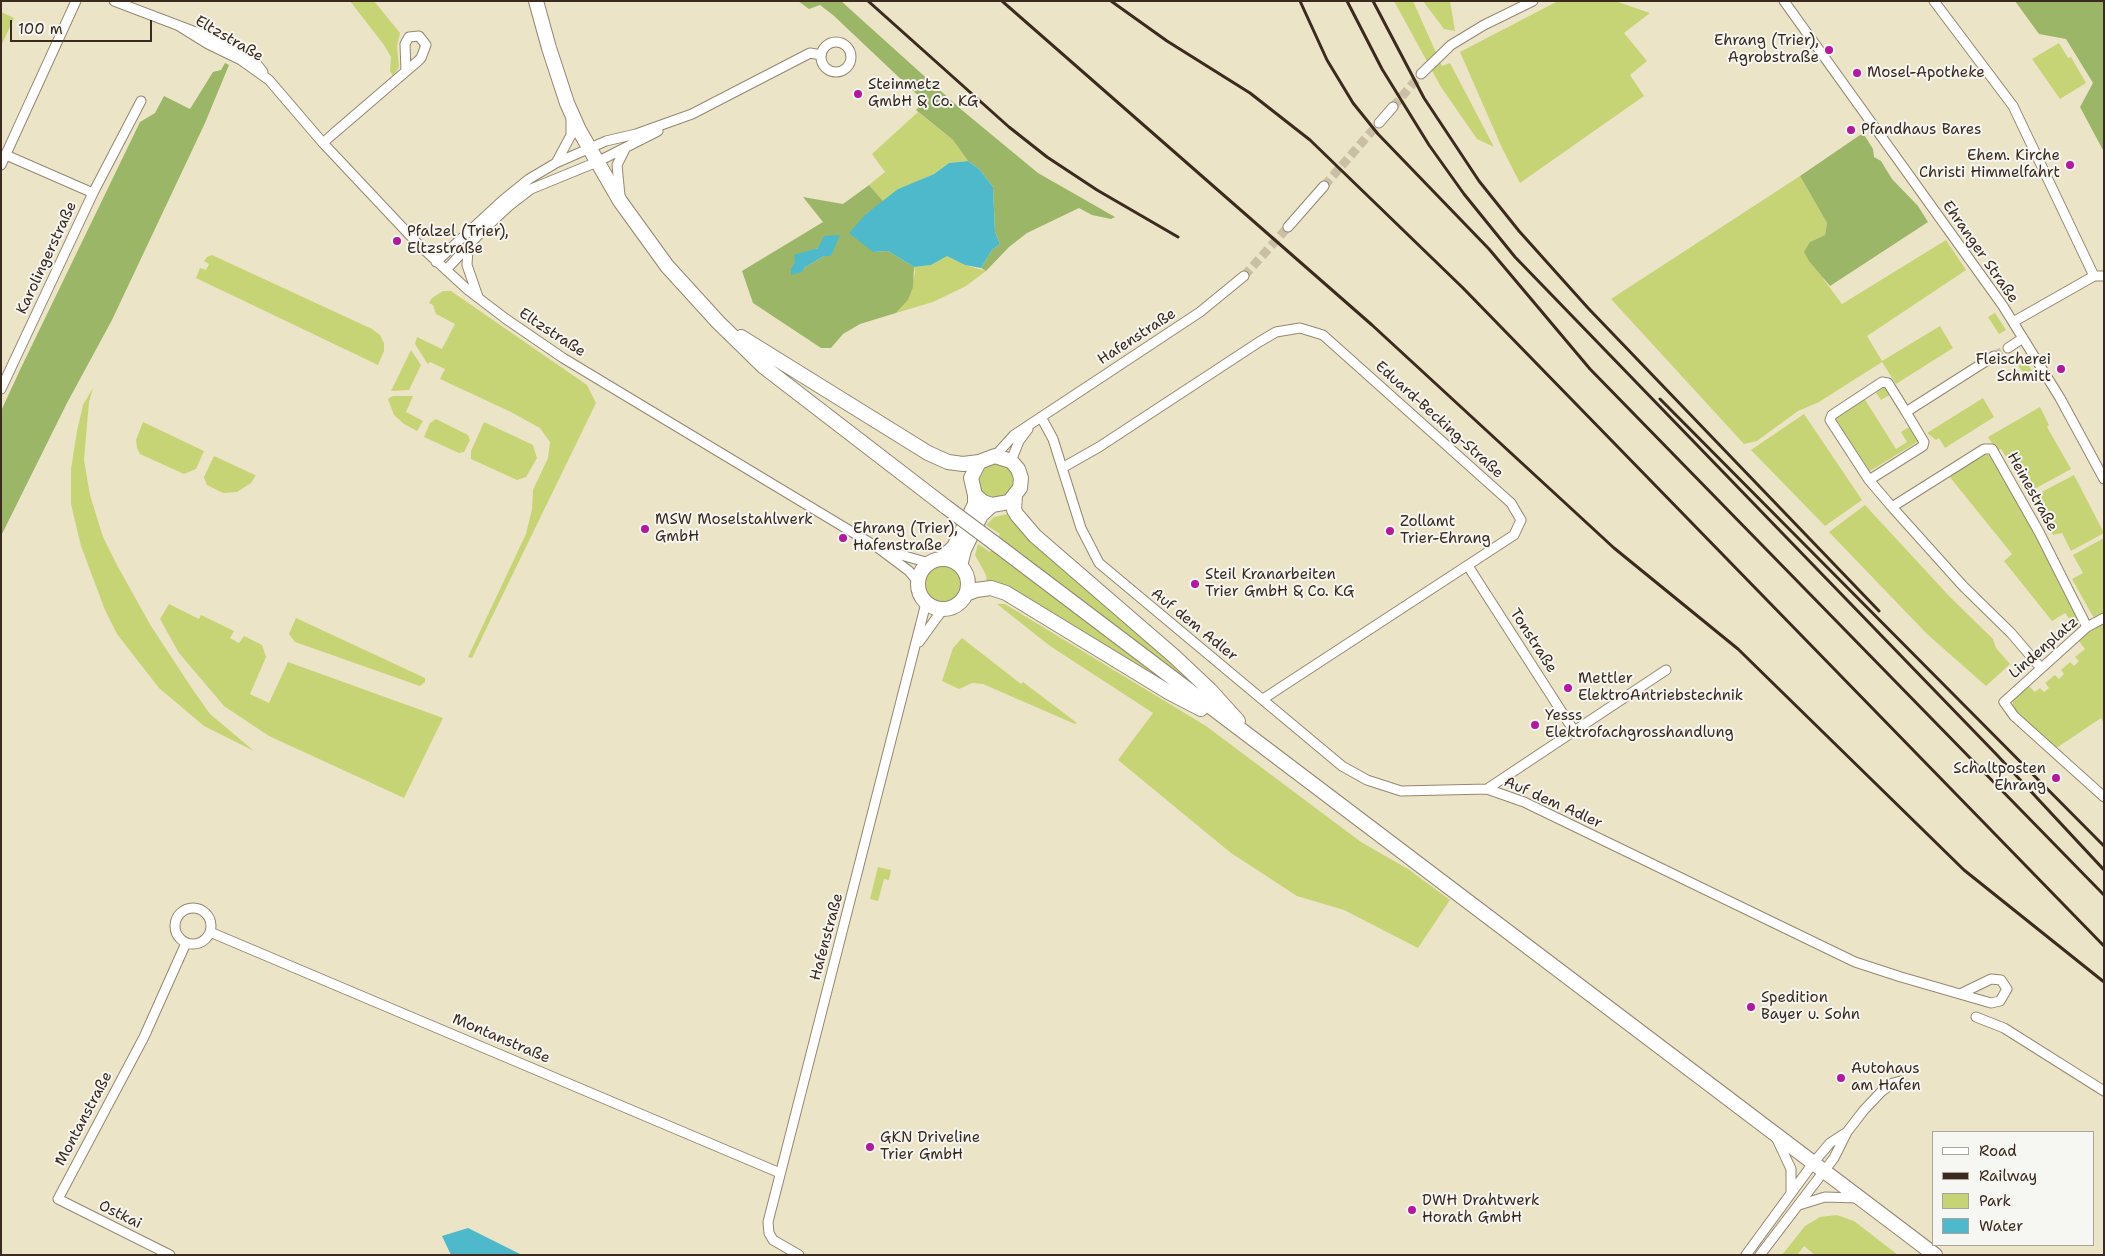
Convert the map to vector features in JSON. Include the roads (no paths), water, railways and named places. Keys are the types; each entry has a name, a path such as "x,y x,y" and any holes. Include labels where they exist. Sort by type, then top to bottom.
{"main road":[{"path":"536,1 549,48 572,114 588,148 620,201 667,266 718,322 793,391 1659,1048 1820,1166 1935,1255"},
{"path":"718,322 928,453 948,462 963,464 979,462 995,456 1011,461 1018,469 1020,488 1009,502 992,506 981,515 973,528 960,566"},
{"path":"979,462 971,478 975,504 954,547 922,572 918,582 922,597 926,603 943,609 957,605 966,594 976,590 991,588 1006,593 1162,688 1241,731"},
{"path":"975,495 983,502 992,506"},
{"path":"1015,496 1014,510 1035,536 1210,690 1258,744"},
{"path":"935,561 951,560 960,566 968,579 966,594"}],"street":[{"path":"1,165 76,1"},
{"name":"Eltzstraße","path":"114,1 178,26 204,33 242,50 253,59 265,77 323,143 436,262 478,297 506,319 563,358 877,547 909,571 918,582"},
{"path":"1421,74 1450,45 1533,1"},
{"name":"Ehranger Straße","path":"1784,1 2013,322 2060,398 2104,479"},
{"path":"1934,1 2013,106 2099,276 2013,322"},
{"path":"446,270 481,232 531,189 597,162 810,53 821,55"},
{"path":"323,143 406,71"},
{"name":"Karolingerstraße","path":"1,389 92,193 141,101"},
{"path":"1379,123 1393,107"},
{"path":"556,163 571,135 572,114"},
{"path":"436,262 503,200 529,179 556,163 588,148 683,118"},
{"path":"620,201 617,165 626,147"},
{"name":"Karolingerstraße","path":"6,155 92,193"},
{"path":"1288,227 1324,186"},
{"path":"468,248 467,265 478,297"},
{"name":"Hafenstraße","path":"995,456 1014,435 1200,312 1244,276"},
{"name":"Eduard-Becking-Straße","path":"1062,468 1099,447 1258,342 1276,332 1300,328 1323,335 1511,502 1517,510 1520,520 1514,535 1263,698"},
{"path":"2008,348 2023,338"},
{"path":"1906,412 1994,356"},
{"path":"1870,480 1923,446 1924,442 1888,383 1882,382 1832,414 1830,420 1870,480 1892,507 1963,586 2011,633 2041,668"},
{"name":"Hafenstraße","path":"1011,461 1024,433 1041,417"},
{"name":"Auf dem Adler","path":"1041,417 1053,439 1081,528 1099,564 1263,698 1342,766 1367,780 1401,791 1487,789 1524,802 1855,962 1960,994 1995,1003 2003,999 2007,989 2001,980 1991,979 1960,994"},
{"name":"Heinestraße","path":"1892,507 1984,449 1992,449 2039,532 2087,627"},
{"name":"Eltzstraße","path":"877,547 935,561"},
{"name":"Tonstraße","path":"1468,566 1574,731"},
{"name":"Hafenstraße","path":"799,1255 778,1244 770,1237 768,1222 926,603"},
{"name":"Hafenstraße","path":"917,644 943,609"},
{"name":"Lindenplatz","path":"2104,618 2087,627 2004,702 2014,716 2104,797"},
{"path":"1487,789 1666,670"},
{"path":"193,908 204,911 210,919 210,932 203,941 197,944 186,943 177,935 175,925 180,914 186,909 193,908"},
{"name":"Montanstraße","path":"210,932 780,1173"},
{"name":"Montanstraße","path":"58,1199 144,1037 186,943"},
{"path":"1976,1018 2004,1028 2104,1091"},
{"path":"1746,1255 1791,1194 1820,1166 1838,1153 1847,1132 1874,1098 1894,1083 1901,1081"},
{"path":"1774,1132 1791,1168 1793,1182 1791,1194"},
{"path":"1760,1255 1799,1205 1830,1143 1847,1132"},
{"path":"1799,1205 1825,1197 1861,1198"},
{"name":"Ostkai","path":"58,1199 170,1255"}],"water":[{"path":"968,161 979,169 993,187 995,232 1000,244 992,250 981,268 965,265 947,256 931,265 914,267 888,251 873,252 849,233 866,214 898,189 934,174 949,163"},
{"path":"840,235 831,256 824,256 804,268 802,272 791,275 791,268 795,263 794,255 818,248 824,236"},
{"path":"468,1228 522,1255 451,1255 442,1236"}],"tunnel":[{"path":"1393,107 1421,74"},
{"path":"1324,186 1379,123"},
{"path":"1244,276 1288,227"},
{"path":"1994,356 2008,348"}],"railway":[{"path":"868,1 1009,127 1047,157 1097,190 1178,237"},
{"path":"1002,1 1372,325 1614,548 1738,649 1964,870 2104,982"},
{"path":"1111,1 1167,41 1250,93 1310,140 1463,288 2104,946"},
{"path":"1300,1 1327,60 1353,103 1378,134 1489,249 1590,369 2104,895"},
{"path":"1347,1 1382,69 1429,145 1464,194 1515,257 1997,755 2104,870"},
{"path":"1373,1 1424,98 1479,181 1519,231 1588,308 1879,611"},
{"path":"1660,399 2104,846"}],"place":[{"name":"Ehrang (Trier), Agrobstraße","path":"1829,50"},
{"name":"Mosel-Apotheke","path":"1857,73"},
{"name":"Steinmetz GmbH & Co. KG","path":"858,94"},
{"name":"Pfandhaus Bares","path":"1851,130"},
{"name":"Ehem. Kirche Christi Himmelfahrt","path":"2070,165"},
{"name":"Pfalzel (Trier), Eltzstraße","path":"397,241"},
{"name":"Fleischerei Schmitt","path":"2061,369"},
{"name":"MSW Moselstahlwerk GmbH","path":"645,529"},
{"name":"Zollamt Trier-Ehrang","path":"1390,531"},
{"name":"Ehrang (Trier), Hafenstraße","path":"843,538"},
{"name":"Steil Kranarbeiten Trier GmbH & Co. KG","path":"1195,584"},
{"name":"Mettler ElektroAntriebstechnik","path":"1568,688"},
{"name":"Yesss Elektrofachgrosshandlung","path":"1535,725"},
{"name":"Schaltposten Ehrang","path":"2056,778"},
{"name":"Spedition Bayer u. Sohn","path":"1751,1007"},
{"name":"Autohaus am Hafen","path":"1841,1078"},
{"name":"GKN Driveline Trier GmbH","path":"870,1147"},
{"name":"DWH Drahtwerk Horath GmbH","path":"1412,1210"}]}
